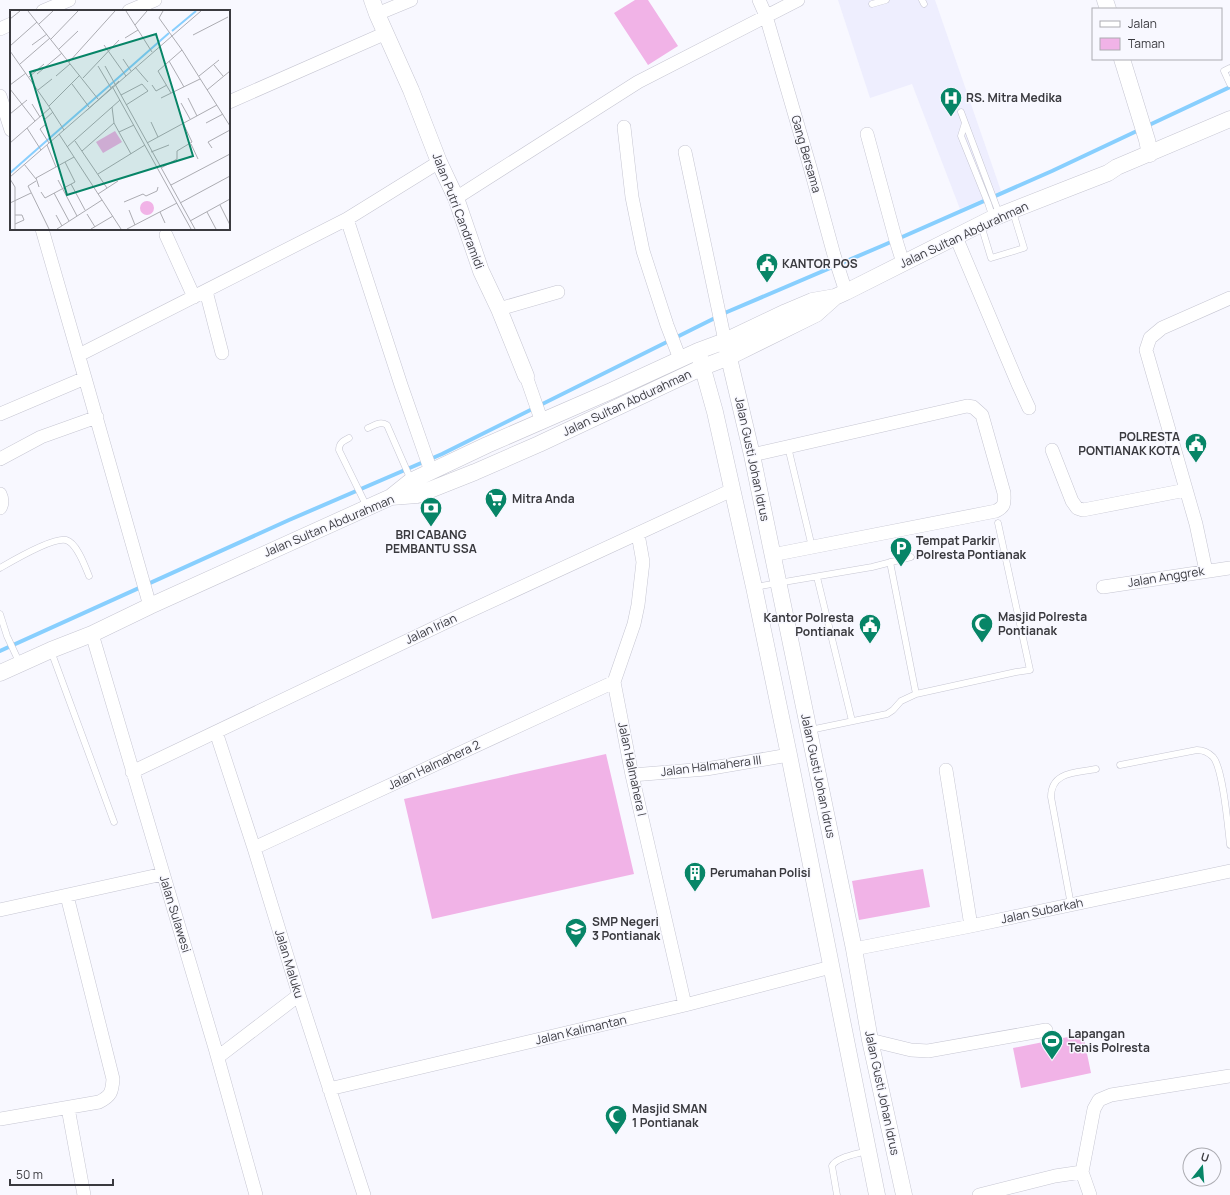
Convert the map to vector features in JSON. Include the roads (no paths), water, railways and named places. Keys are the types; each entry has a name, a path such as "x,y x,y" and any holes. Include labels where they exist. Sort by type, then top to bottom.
{"street":[{"path":"45,10 69,0"},
{"path":"131,10 155,0"},
{"path":"375,7 411,0"},
{"name":"Gang Bersama","path":"759,0 766,16 810,167 840,276 841,295"},
{"path":"456,198 638,82 798,0"},
{"name":"Jalan Putri Candramidi","path":"375,7 411,90 439,162 456,198 481,271 499,309 542,421"},
{"path":"0,29 10,24"},
{"path":"230,102 386,33"},
{"path":"1122,60 1148,147"},
{"path":"0,96 10,127"},
{"name":"Jalan Sultan Abdurahman","path":"1114,173 1117,167 1148,147 1230,119"},
{"path":"624,127 632,197 643,251 678,354"},
{"name":"Jalan Sultan Abdurahman","path":"0,673 20,663 92,634 148,599 364,500 417,495 546,441 703,367 729,357 816,314 841,295 956,237 997,219 1114,173 1154,160 1230,128"},
{"path":"868,134 903,263"},
{"path":"685,152 725,340"},
{"path":"79,355 347,219 439,162"},
{"path":"347,219 417,432 431,470"},
{"path":"42,230 148,599"},
{"path":"166,235 194,297"},
{"path":"956,237 1029,408"},
{"path":"206,291 222,353"},
{"path":"499,309 558,292"},
{"path":"391,497 409,476 431,470 542,421 678,354 698,351 812,301 841,295"},
{"path":"1206,571 1196,524 1146,350 1150,338 1162,328 1230,298"},
{"name":"Jalan Gusti Johan Idrus","path":"725,340 752,456 777,584 854,949 870,1040 904,1195"},
{"name":"Jalan Gusti Johan Idrus","path":"698,351 715,412 769,658 876,1195"},
{"path":"0,414 85,378"},
{"path":"752,456 967,406 979,411 982,415 1004,493 1004,503 1002,508 996,511 772,556"},
{"path":"0,459 41,437 96,417"},
{"path":"1052,450 1072,501 1077,508 1083,510 1186,490"},
{"name":"Jalan Irian","path":"132,772 457,617 732,490"},
{"path":"0,494 2,498 2,506 0,508"},
{"name":"Jalan Halmahera I","path":"638,534 643,562 638,605 634,624 614,682 632,775 685,1005"},
{"name":"Jalan Anggrek","path":"1103,587 1230,568"},
{"name":"Jalan Sulawesi","path":"92,634 218,1057 256,1195"},
{"path":"769,658 792,652"},
{"name":"Jalan Halmahera 2","path":"254,848 614,682"},
{"name":"Jalan Maluku","path":"216,732 364,1195"},
{"name":"Jalan Halmahera III","path":"632,775 706,769 789,755"},
{"path":"946,770 971,926"},
{"name":"Jalan Subarkah","path":"854,949 971,926 1230,871"},
{"path":"0,910 163,874"},
{"path":"0,1120 99,1102 107,1098 112,1090 113,1079 67,896"},
{"name":"Jalan Kalimantan","path":"329,1089 685,1005 831,967"},
{"path":"218,1057 299,995"},
{"path":"870,1040 911,1050 928,1051 1046,1030"},
{"path":"1090,1195 1082,1172 1094,1109 1099,1100 1112,1095 1230,1076"},
{"path":"68,1108 84,1195"},
{"path":"979,1195 1055,1176 1082,1172"}],"lane":[{"path":"872,4 886,0"},
{"path":"1230,68 1224,71 1230,84"},
{"path":"961,112 965,122 992,193 995,200 997,219 991,258 1024,248 997,219 986,200 961,136 965,122"},
{"path":"368,428 378,423 387,425 409,476"},
{"path":"349,438 342,441 339,450 364,500"},
{"path":"788,447 812,547"},
{"path":"809,730 886,714 893,710 901,702 916,694 1030,670 998,522"},
{"path":"0,568 27,552 58,540 66,540 72,544 85,564 89,576"},
{"path":"754,587 872,567 911,557"},
{"path":"890,562 916,694"},
{"path":"817,577 852,722"},
{"path":"0,614 7,636 20,663"},
{"path":"51,650 114,822"},
{"path":"1120,765 1196,750 1205,751 1213,757 1220,773 1230,844"},
{"path":"1072,905 1051,790 1054,783 1063,776 1096,769"},
{"path":"837,1195 832,1166 834,1162 841,1158 867,1151"}],"waterway":[{"path":"1147,126 1230,87"},
{"path":"0,651 289,520 442,454 727,312 1052,171 1139,130"}],"place":[{"name":"RS. Mitra Medika","path":"951,118"},
{"name":"KANTOR POS","path":"767,284"},
{"name":"POLRESTA PONTIANAK KOTA","path":"1196,464"},
{"name":"Mitra Anda","path":"496,518"},
{"name":"BRI CABANG PEMBANTU SSA","path":"431,528"},
{"name":"Tempat Parkir Polresta Pontianak","path":"901,568"},
{"name":"Kantor Polresta Pontianak","path":"870,644"},
{"name":"Masjid Polresta Pontianak","path":"982,644"},
{"name":"Perumahan Polisi","path":"695,892"},
{"name":"SMP Negeri 3 Pontianak","path":"576,948"},
{"name":"Lapangan Tenis Polresta","path":"1052,1060"},
{"name":"Masjid SMAN 1 Pontianak","path":"616,1136"}]}
